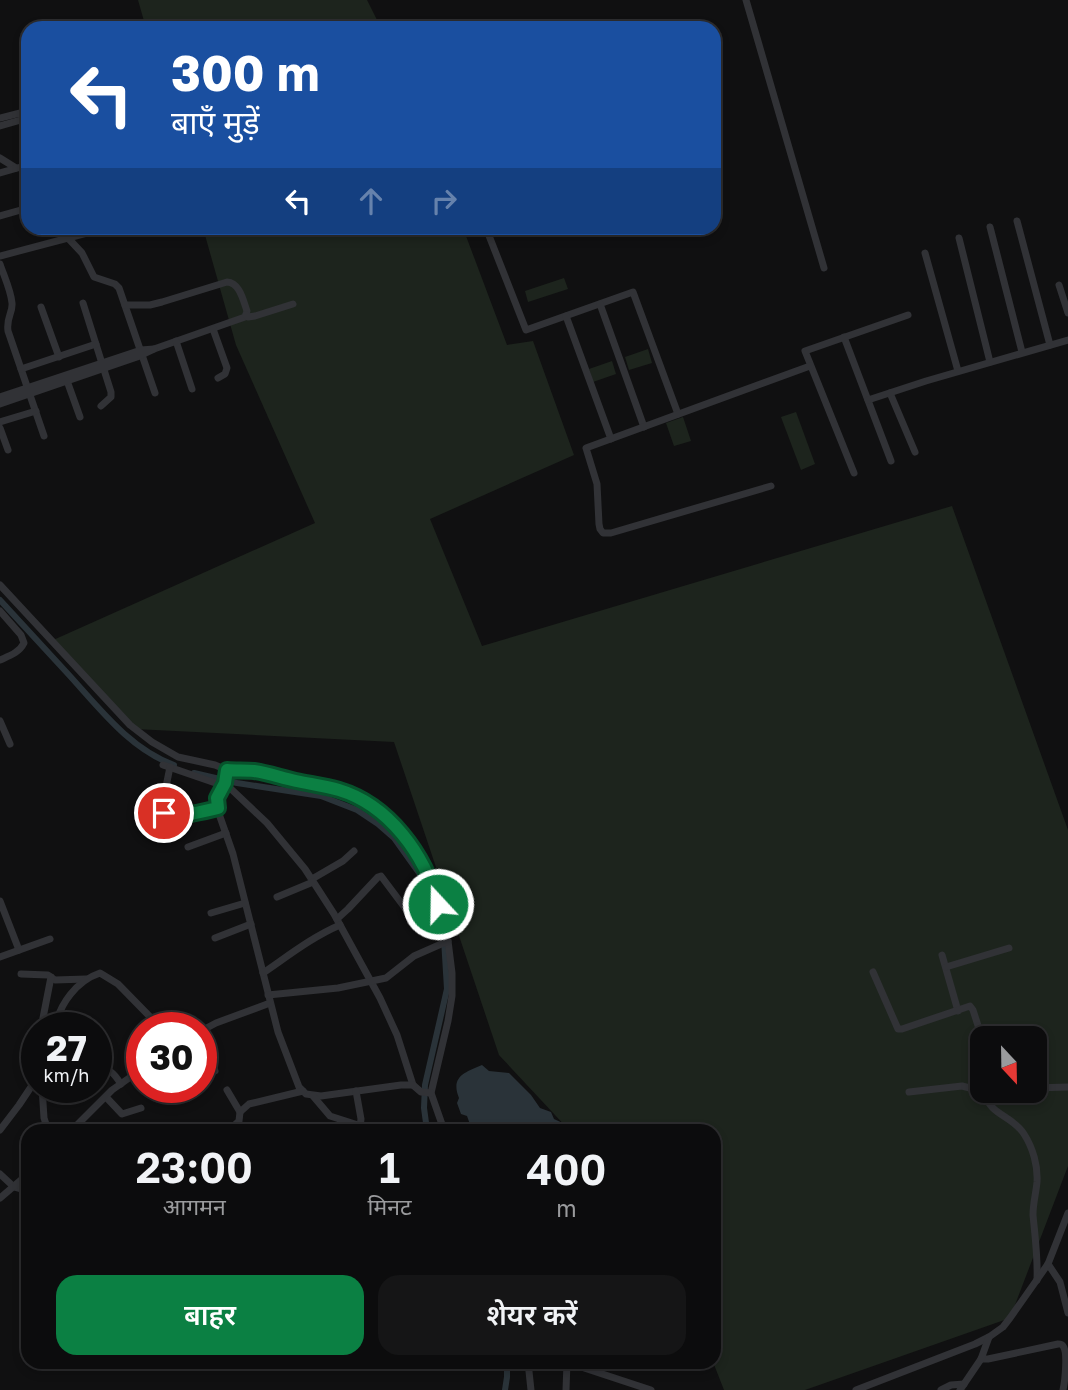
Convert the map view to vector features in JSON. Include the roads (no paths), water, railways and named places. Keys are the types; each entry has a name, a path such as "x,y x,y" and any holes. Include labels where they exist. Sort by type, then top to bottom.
{"street":[{"path":"746,0 824,268"},
{"path":"0,118 21,113"},
{"path":"0,126 21,120"},
{"path":"0,158 16,169"},
{"path":"0,173 21,167"},
{"path":"0,216 21,210"},
{"path":"1017,221 1050,345"},
{"path":"990,227 1022,352"},
{"path":"0,256 79,235"},
{"path":"489,235 526,330 633,292 678,414"},
{"path":"68,238 82,253 94,277 119,288 155,393"},
{"path":"959,238 990,362"},
{"path":"925,253 958,372"},
{"path":"0,264 12,302 7,320 8,331 44,436"},
{"path":"0,404 29,391 241,319 247,311 237,286 227,282 150,305 125,305"},
{"path":"1059,285 1068,313"},
{"path":"83,303 111,392 111,397 101,406"},
{"path":"246,315 256,316 293,304"},
{"path":"600,304 644,426"},
{"path":"41,307 58,356"},
{"path":"854,473 805,351 908,315"},
{"path":"566,316 611,439"},
{"path":"213,329 226,368 225,374 218,378"},
{"path":"844,337 891,461"},
{"path":"868,400 1068,340"},
{"path":"176,341 192,389"},
{"path":"21,369 96,344"},
{"path":"771,486 611,533 603,533 599,524 597,484 586,448 810,366"},
{"path":"66,378 80,417"},
{"path":"0,397 29,391"},
{"path":"891,393 915,452"},
{"path":"0,422 36,411"},
{"path":"0,428 8,450"},
{"path":"0,585 130,725 178,757 215,765 230,788 267,823 305,869 371,982 397,1035 413,1085"},
{"path":"0,611 22,635 24,643 21,649 0,660"},
{"path":"0,721 10,744"},
{"path":"218,808 184,814 164,813 162,807 166,766 225,779 254,771 339,790 376,810 414,850 433,885 452,973 448,1021 426,1093"},
{"path":"225,779 217,798 218,808 284,1050 299,1087 313,1096 330,1116 350,1124"},
{"path":"188,847 226,833"},
{"path":"277,897 312,880 354,851"},
{"path":"263,973 338,922 378,877 381,876 408,912"},
{"path":"0,901 19,950"},
{"path":"211,913 245,903"},
{"path":"215,938 251,925"},
{"path":"0,957 50,939"},
{"path":"217,1023 269,999 386,978 414,956 445,942"},
{"path":"946,967 1009,948"},
{"path":"942,955 958,1010"},
{"path":"873,972 898,1029 968,1005 978,1026"},
{"path":"21,974 48,975 55,980 87,979"},
{"path":"59,1012 70,995 87,979 97,974 103,974 118,984 145,1012"},
{"path":"44,1012 51,977"},
{"path":"112,1072 121,1084"},
{"path":"112,1092 126,1081"},
{"path":"313,1096 413,1085 426,1093 441,1124"},
{"path":"909,1092 962,1086 970,1088"},
{"path":"1047,1088 1068,1087"},
{"path":"227,1090 240,1112 239,1121 236,1124"},
{"path":"240,1112 249,1104 303,1091"},
{"path":"356,1091 362,1124"},
{"path":"0,1130 21,1101"},
{"path":"43,1103 46,1124"},
{"path":"78,1124 100,1103"},
{"path":"112,1103 122,1114 141,1108"},
{"path":"988,1103 1023,1132 1035,1160 1037,1182 1033,1211 1037,1280"},
{"path":"0,1174 14,1187 21,1189"},
{"path":"0,1198 21,1180"},
{"path":"856,1390 989,1337 1007,1323 1048,1264 1068,1213"},
{"path":"1048,1264 1056,1275 1068,1313"},
{"path":"1056,1275 1068,1274"},
{"path":"941,1390 951,1385 962,1387 981,1359 989,1337"},
{"path":"981,1359 1066,1343 1068,1355 1065,1385"},
{"path":"529,1369 531,1390"},
{"path":"566,1390 567,1369"},
{"path":"588,1369 652,1390"}],"waterway":[{"path":"0,600 117,727 143,749 174,765"},
{"path":"194,773 237,783 321,796 357,810 394,838 419,873 434,902"},
{"path":"426,1124 425,1085 447,989 444,939"},
{"path":"505,1390 507,1369"}]}
